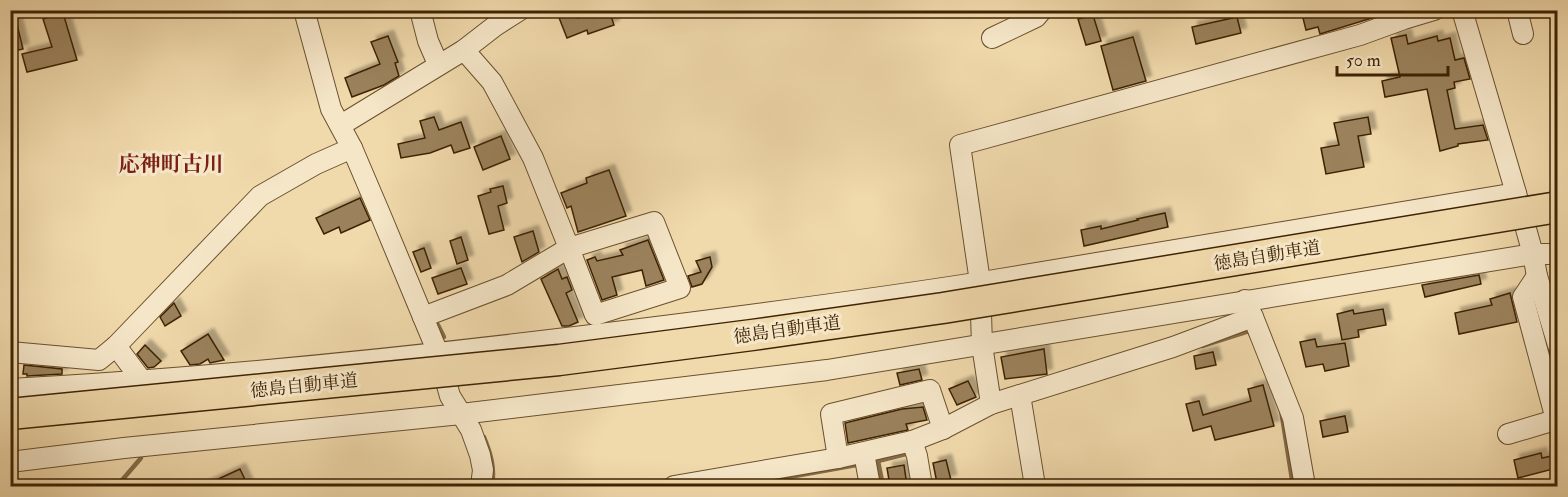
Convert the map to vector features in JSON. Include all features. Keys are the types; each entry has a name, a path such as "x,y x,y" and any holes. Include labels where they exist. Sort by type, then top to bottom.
{"highway":[{"name":"徳島自動車道","path":"10,414 559,360 752,335 966,304 1557,207"}],"street":[{"path":"304,10 331,109 352,148 438,353 450,396 471,430 483,470 481,486"},
{"path":"420,10 428,42 438,64"},
{"path":"341,125 464,50 520,10"},
{"path":"993,38 1036,17 1042,10"},
{"path":"991,404 982,345 980,282 960,145 1360,34 1434,10"},
{"path":"1462,10 1516,193 1557,345"},
{"path":"1517,10 1523,34"},
{"path":"423,318 507,285 569,248 654,222 680,288 595,315 569,248 533,158 492,82 464,50"},
{"path":"10,352 99,360 116,346 260,196 316,164 352,148"},
{"path":"10,389 143,382 438,353 711,321 980,282 1516,193"},
{"path":"10,462 124,448 461,414 827,370 982,345 1249,309 1533,255 1557,255"},
{"path":"1508,434 1556,424 1523,297 1537,276"},
{"path":"674,486 838,458 867,467 914,448 943,429 991,404 1021,401 1173,347 1249,309"},
{"path":"1249,309 1293,418 1305,486"},
{"path":"116,346 143,382"},
{"path":"838,458 831,414 930,390 943,429"},
{"path":"1021,401 1035,486"},
{"path":"914,448 922,486"}],"building":[{"path":"556,10 575,10 578,18 598,10 609,10 614,25 588,34 587,30 567,38"},
{"path":"1326,10 1327,15 1346,10 1370,10 1372,18 1320,34 1318,27 1306,30 1302,14"},
{"path":"63,13 77,60 27,72 22,54 52,47 43,19"},
{"path":"1093,15 1101,41 1086,45 1078,19"},
{"path":"15,16 23,49 10,52 10,17"},
{"path":"1237,17 1241,33 1196,44 1192,27"},
{"path":"1406,35 1408,44 1437,36 1438,41 1450,38 1455,60 1464,58 1470,79 1454,82 1455,88 1447,90 1455,129 1483,125 1488,140 1458,144 1458,146 1440,151 1427,89 1385,97 1382,81 1400,77 1391,38"},
{"path":"388,36 398,62 395,63 399,76 384,85 352,97 345,78 380,64 371,42"},
{"path":"1133,37 1146,81 1113,90 1101,46"},
{"path":"434,117 439,130 461,122 470,148 454,153 451,145 430,153 401,158 398,144 425,138 420,121"},
{"path":"1368,117 1371,134 1358,136 1364,167 1326,174 1321,148 1339,145 1334,123"},
{"path":"501,136 510,159 483,170 474,147"},
{"path":"609,170 626,216 578,232 571,206 567,208 561,193 587,183 586,178"},
{"path":"503,186 507,203 498,206 504,230 489,234 478,196 491,192 490,189"},
{"path":"360,198 370,220 341,233 339,227 324,234 316,218"},
{"path":"1165,213 1168,227 1084,246 1081,230 1101,226 1101,229"},
{"path":"533,231 539,252 522,262 514,237"},
{"path":"461,237 468,260 457,264 450,241"},
{"path":"648,240 664,280 646,286 642,270 612,277 617,295 602,300 587,260 595,257 597,261 623,255 620,250"},
{"path":"424,248 431,268 421,272 413,252"},
{"path":"710,257 712,267 702,284 692,287 688,276 701,272 696,261"},
{"path":"461,268 467,284 438,294 432,278"},
{"path":"558,269 562,279 567,277 572,290 566,293 578,322 569,326 562,326 541,279"},
{"path":"1479,275 1481,284 1425,297 1422,285"},
{"path":"1510,293 1517,322 1459,334 1455,313 1492,305 1490,299"},
{"path":"174,303 181,316 165,326 160,317"},
{"path":"1383,309 1386,325 1358,330 1359,337 1342,340 1337,314 1353,310 1354,314"},
{"path":"208,334 224,360 210,363 208,359 200,364 190,365 181,351"},
{"path":"1315,339 1317,347 1345,343 1349,366 1325,371 1323,364 1306,367 1300,342"},
{"path":"145,345 161,361 154,367 148,368 137,354"},
{"path":"1044,349 1047,374 1005,379 1001,357"},
{"path":"1213,352 1216,365 1196,369 1194,356"},
{"path":"24,365 62,369 62,374 27,376 23,374"},
{"path":"919,369 922,380 900,385 897,373"},
{"path":"968,381 976,397 957,405 949,389"},
{"path":"1263,385 1274,426 1215,440 1211,426 1193,431 1186,404 1199,401 1203,415 1251,401 1248,389"},
{"path":"923,407 927,420 906,424 908,430 848,443 845,423 902,409"},
{"path":"1345,416 1348,432 1323,437 1320,421"},
{"path":"1541,453 1542,458 1557,455 1557,468 1518,478 1514,460"},
{"path":"946,460 951,480 937,483 933,463"},
{"path":"904,465 907,486 890,486 887,468"},
{"path":"240,469 248,486 203,486"}],"waterway":[{"path":"1549,283 1558,283"},
{"path":"438,325 444,337"},
{"path":"1541,326 1558,384"},
{"path":"1202,346 1249,331 1251,335"},
{"path":"1281,410 1293,486"},
{"path":"484,437 492,461 492,486"},
{"path":"878,461 910,453"},
{"path":"117,486 141,458"},
{"path":"876,462 878,461 883,486"},
{"path":"739,486 862,464"}],"district":[{"name":"応神町古川","path":"171,164"}]}
